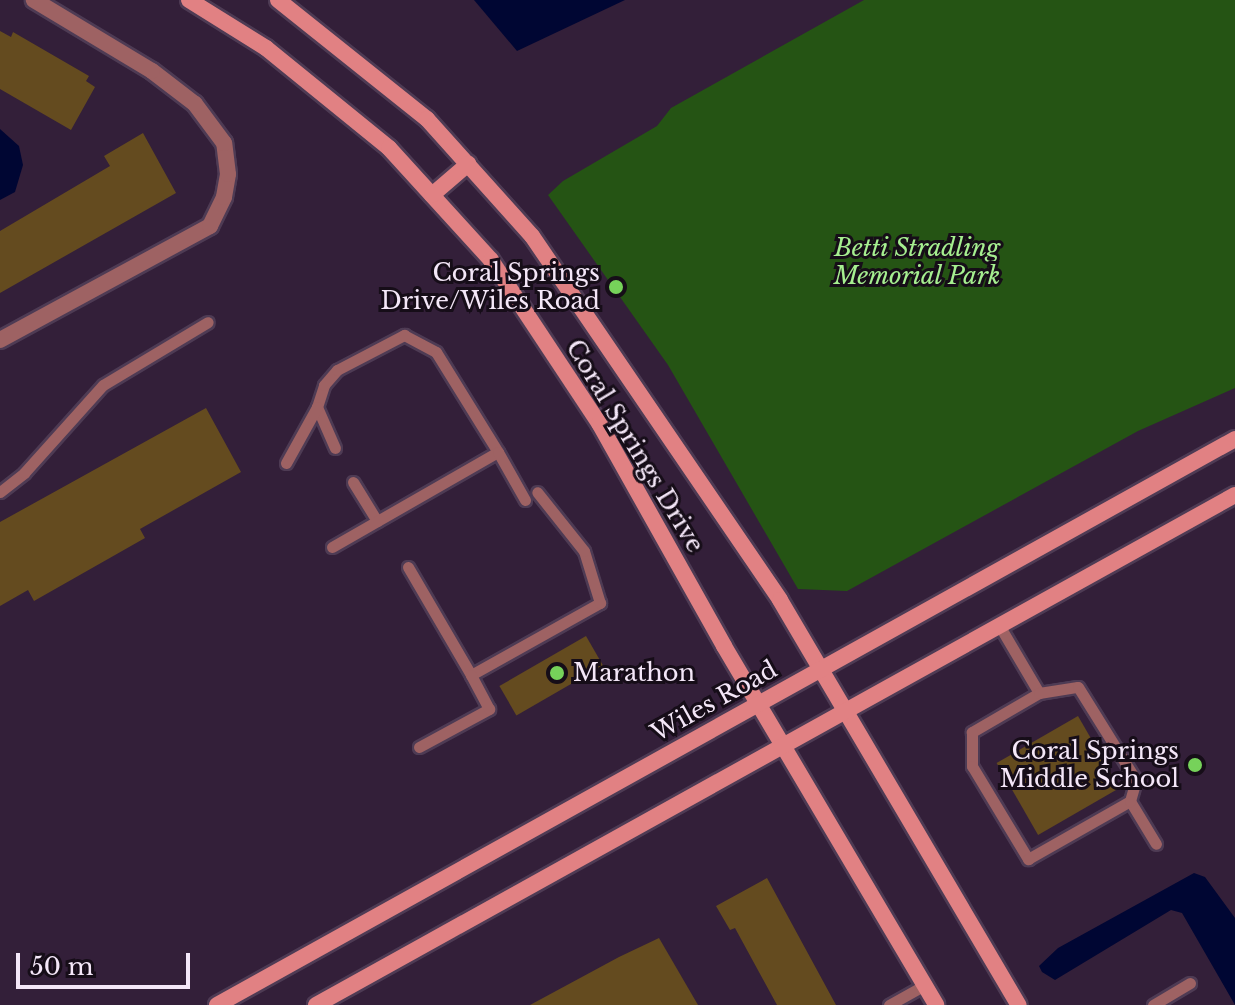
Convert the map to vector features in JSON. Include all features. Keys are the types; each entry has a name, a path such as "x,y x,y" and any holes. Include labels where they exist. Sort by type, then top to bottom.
{"main road":[{"name":"Coral Springs Drive","path":"189,0 266,48 389,148 491,260 599,423 936,1005"},
{"name":"Coral Springs Drive","path":"278,0 427,119 541,248 780,600 1019,1005"},
{"path":"432,195 468,164"},
{"name":"Wiles Road","path":"217,1005 1235,439"},
{"path":"316,1005 1235,495"}],"street":[{"path":"0,340 210,226 228,174 224,143 195,104 152,71 34,0"}],"lane":[{"path":"0,492 24,473 103,385 208,322"},
{"path":"286,463 317,407 324,385 337,370 404,335 436,352 525,500"},
{"path":"317,407 335,448"},
{"path":"332,547 498,452"},
{"path":"353,482 377,521"},
{"path":"471,675 600,603 584,551 537,492"},
{"path":"408,567 489,709 419,747"},
{"path":"999,625 1039,693"},
{"path":"1078,687 1136,780 1130,801 1028,859 972,766 972,732 1039,693 1078,687"},
{"path":"1130,801 1156,844"},
{"path":"1153,1005 1190,983"},
{"path":"889,1005 925,985"}],"green space":[{"name":"Betti Stradling Memorial Park","path":"864,0 1235,0 1235,388 1138,431 847,591 798,589 668,365 548,195 563,181 657,126 671,108"}],"water":[{"path":"474,0 625,0 517,51"},
{"path":"0,129 19,146 23,165 15,192 0,200"},
{"path":"1194,873 1205,877 1235,918 1235,1005 1182,913 1171,910 1055,980 1042,972 1039,966 1058,948"}],"building":[{"path":"0,31 11,37 13,32 89,76 86,81 95,87 71,130 0,89"},
{"path":"143,133 176,193 0,293 0,231 110,166 104,156"},
{"path":"206,408 241,472 140,529 145,538 34,601 28,590 0,606 0,522"},
{"path":"586,636 603,665 516,715 499,686"},
{"path":"1078,716 1120,788 1038,835 997,763"},
{"path":"767,878 836,1005 777,1005 735,928 730,930 716,906"},
{"path":"659,938 698,1005 530,1005 619,957"}],"place":[{"name":"Coral Springs Drive/Wiles Road","path":"616,287"},
{"name":"Marathon","path":"557,673"},
{"name":"Coral Springs Middle School","path":"1195,765"}]}
